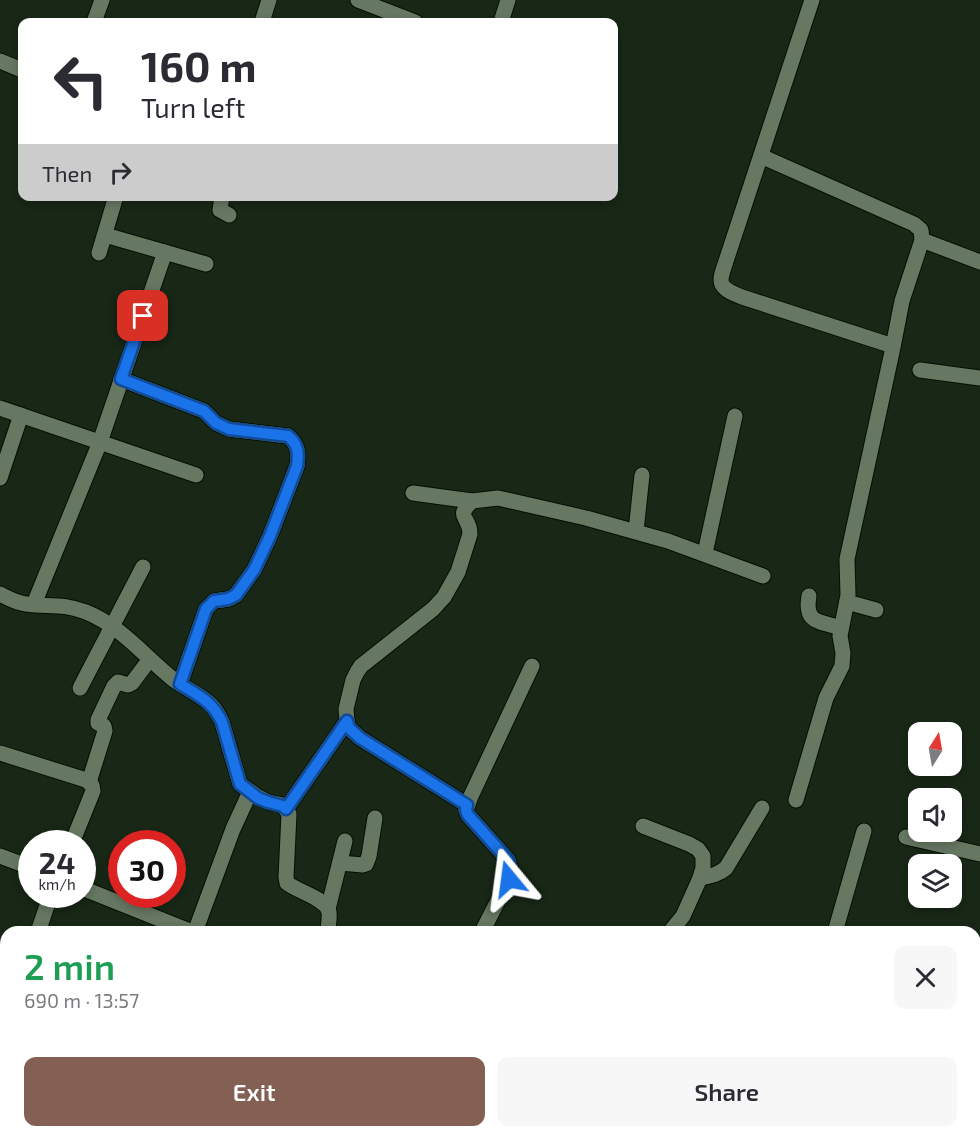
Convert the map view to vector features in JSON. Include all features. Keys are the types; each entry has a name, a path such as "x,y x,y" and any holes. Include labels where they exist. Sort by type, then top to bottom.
{"street":[{"path":"95,18 102,0"},
{"path":"263,18 269,0"},
{"path":"358,0 405,18"},
{"path":"502,18 508,0"},
{"path":"812,0 728,255 721,283 727,291 742,297 893,346"},
{"path":"0,61 18,68"},
{"path":"761,156 914,224 921,230 922,240 902,301 847,560 847,602 840,636 842,666 821,712 796,800"},
{"path":"99,253 115,201"},
{"path":"221,201 219,210 229,215"},
{"path":"105,235 206,264"},
{"path":"922,240 980,262"},
{"path":"34,604 100,442 165,252"},
{"path":"920,370 980,378"},
{"path":"121,379 204,411 216,423 229,429 288,436 299,452 297,466 259,561 236,595 214,601 206,609 180,684"},
{"path":"0,408 196,475"},
{"path":"0,478 21,415"},
{"path":"705,553 735,416"},
{"path":"636,531 642,475"},
{"path":"413,493 472,501 498,498 586,518 705,553 763,576"},
{"path":"467,805 360,738 349,728 346,709 353,680 361,666 433,609 451,587 470,534 470,528 463,512 472,501"},
{"path":"80,688 143,567"},
{"path":"0,596 20,603 56,605 86,612 111,627 180,684 211,704 222,722 240,784 268,802 283,806 289,814 287,883 324,903 330,915 329,926"},
{"path":"809,596 807,610 811,617 841,628"},
{"path":"847,602 876,609"},
{"path":"89,782 105,730 98,720 114,686 118,682 128,685 132,683 150,659"},
{"path":"485,926 509,879 511,870 508,860 466,810 532,666"},
{"path":"286,809 347,721"},
{"path":"0,753 89,782 93,791 77,830"},
{"path":"195,926 250,792"},
{"path":"700,878 720,873 726,868 762,808"},
{"path":"340,863 366,864 375,818"},
{"path":"642,826 689,844 698,849 703,856 700,878 683,916 675,926"},
{"path":"837,926 864,831"},
{"path":"906,837 980,854"},
{"path":"328,909 345,841"},
{"path":"0,856 18,863"},
{"path":"96,894 178,926"},
{"path":"40,926 46,908"}],"route":[{"path":"143,316 121,379 204,411 220,426 288,436 299,452 297,466 259,561 236,595 232,598 214,601 206,609 180,684 211,704 217,712 240,784 258,798 286,809 347,721 349,728 360,738 467,805 468,815 508,860 511,870 509,879"}]}
